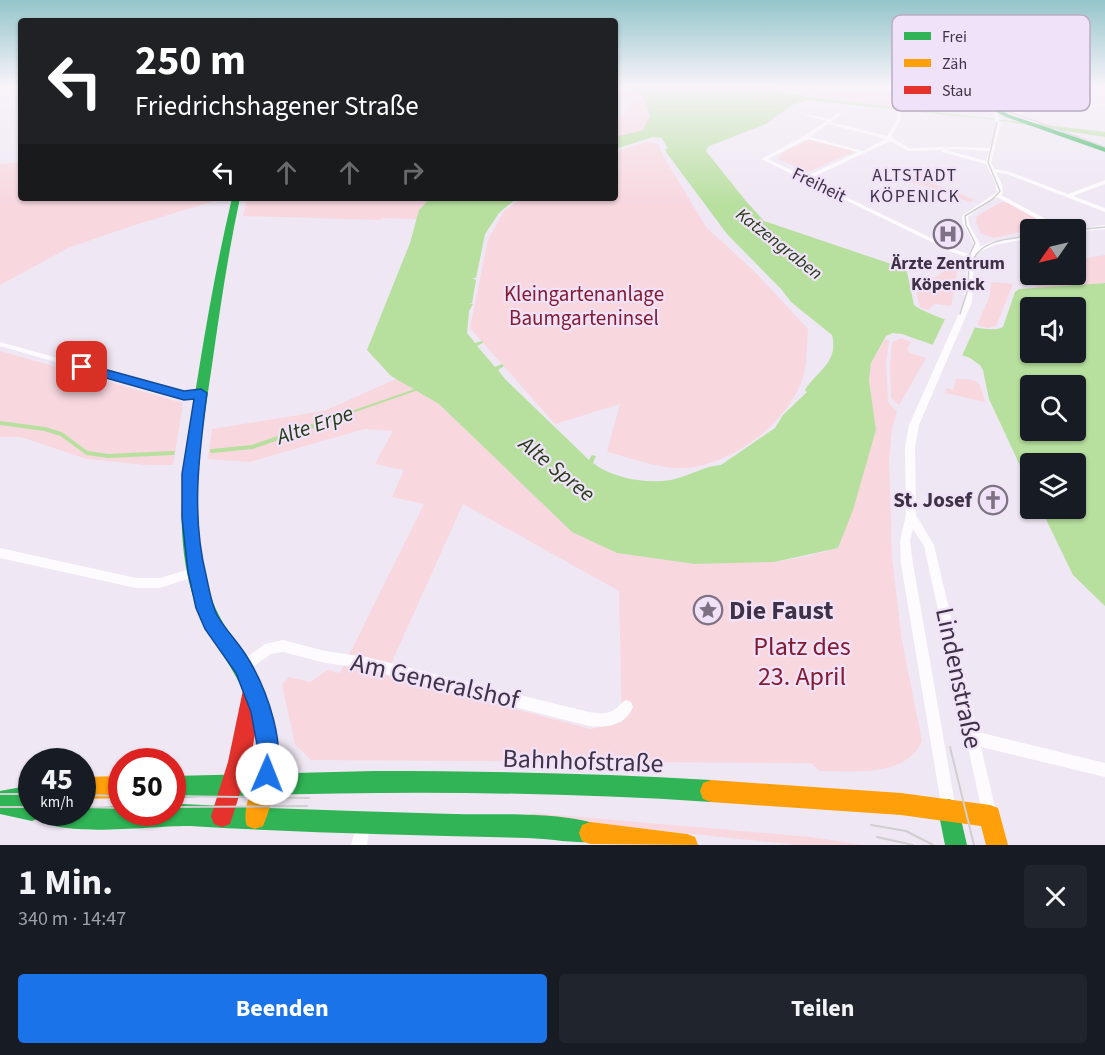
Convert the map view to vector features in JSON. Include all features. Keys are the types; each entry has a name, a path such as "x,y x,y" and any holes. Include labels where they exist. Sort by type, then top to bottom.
{"main road":[{"path":"1045,126 1105,150"},
{"path":"1046,126 1105,143"},
{"path":"235,201 223,253 189,474 190,518 196,572 205,608 212,623 243,667 261,712 269,756 265,784 255,818"},
{"path":"222,816 232,786 253,690"},
{"name":"Bahnhofstraße","path":"186,787 318,781 456,781 672,788 949,810 990,816"},
{"path":"0,802 18,799"},
{"path":"0,802 18,806"},
{"name":"Lindenstraße","path":"949,810 956,845"},
{"path":"96,818 183,815 545,827 687,845"},
{"name":"Lindenstraße","path":"990,816 997,845"}],"street":[{"path":"806,137 821,126"},
{"path":"848,126 889,138 908,150 936,148 992,150"},
{"path":"805,179 889,138 896,126"},
{"path":"996,126 988,163 1000,189 999,196 1042,219"},
{"path":"806,137 862,152"},
{"name":"Freiheit","path":"806,137 764,159 957,252 973,254"},
{"path":"936,148 976,162 988,163"},
{"path":"992,170 1008,172 1105,210"},
{"path":"1070,195 1105,182"},
{"name":"Lindenstraße","path":"949,810 907,564 905,541 911,515 910,448 914,425 970,295 973,254 977,243 965,221 966,215 999,196"},
{"path":"1086,229 1105,227"},
{"path":"973,234 986,240 1002,242"},
{"path":"973,254 981,247 1020,238"},
{"path":"0,344 184,396 201,393"},
{"name":"Lindenstraße","path":"911,515 929,545 990,816"},
{"path":"0,553 136,583 160,583 196,572"},
{"name":"Am Generalshof","path":"243,667 269,648 283,646 325,657 366,663 589,718 608,721 622,714 626,707"},
{"path":"973,738 1105,770"},
{"path":"358,845 363,821"}],"green space":[{"path":"618,126 645,126 643,130 618,136"},
{"path":"810,139 853,152 808,172 778,159 784,152"},
{"name":"Kleingartenanlage Baumgarteninsel","path":"647,142 659,144 662,154 706,227 757,274 808,329 804,374 797,392 785,410 753,441 714,462 693,467 674,468 607,452 620,404 555,424 470,328 488,240 504,211 519,201 618,201 618,151"},
{"path":"18,162 18,201 215,201 68,248 0,285 0,164"},
{"path":"921,169 937,173 931,183 975,200 970,202 908,182"},
{"path":"246,201 427,201 419,210 417,219 243,216"},
{"path":"1001,202 1011,203 1040,219 1020,219 1020,232 994,238 981,233 976,222 977,216"},
{"path":"1105,255 1105,283 1086,284 1086,258"},
{"path":"958,267 951,306 934,304 928,310 920,307 914,282 936,277 947,269"},
{"path":"991,282 1013,284 996,326 988,328 977,325 990,296"},
{"path":"1036,285 1078,285 1038,288"},
{"path":"901,338 911,342 907,349 910,353 926,358 899,405 891,398 890,366 892,342"},
{"name":"Platz des 23. April","path":"885,339 889,341 886,363 888,402 897,412 892,428 889,460 892,558 902,641 922,741 914,753 904,761 877,770 847,772 820,771 811,763 311,760 295,744 282,685 289,677 310,682 328,670 340,673 424,504 392,497 404,470 375,464 393,431 364,429 250,462 208,459 212,429 324,411 396,379 439,404 572,532 617,553 695,564 774,562 838,548 876,430 869,380 871,363","holes":["463,504 619,591 622,722 591,729 386,675"]},
{"path":"0,351 183,403 173,465 146,465 87,459 21,437 0,437"},
{"path":"956,379 974,381 980,385 985,402 945,393 947,388 953,390"},
{"path":"534,813 810,837 864,845 797,845 534,817 532,815"}],"water":[{"path":"645,126 760,126 709,146 706,151 764,221 903,268 907,272 914,305 958,324 985,329 1003,327 1015,292 1019,289 1105,283 1105,606 1073,575 1046,519 1086,519 1086,453 1020,453 1020,466 989,399 980,365 970,358 902,334 893,333 886,336 871,363 869,380 876,430 853,510 838,548 774,562 695,564 617,553 572,532 439,404 391,376 367,350 410,243 419,210 427,201 513,201 499,213 485,234 476,278 472,278 476,280 472,303 468,303 473,304 469,311 467,333 475,343 482,341 483,343 477,346 495,367 502,364 504,366 498,370 505,379 589,460 592,455 596,456 593,463 621,477 644,481 665,481 721,465 775,428 783,415 807,392 805,390 830,359 833,352 832,335 791,302 727,234 666,152 665,149 668,149 662,138 653,137 618,148 618,136 643,130"},
{"path":"1037,126 1058,126 1105,132 1105,137"}],"pier":[{"path":"947,315 976,325 961,358 931,348"}],"waterway":[{"name":"Alte Erpe","path":"326,421 418,389"},
{"name":"Alte Erpe","path":"212,451 252,447 330,420"},
{"name":"Alte Erpe","path":"0,423 45,429 61,434 87,453 108,456 173,453"}],"tram line":[{"path":"960,314 968,289 969,256 975,243 966,225 965,216 993,199 1000,191 988,162 996,126"},
{"path":"1049,126 1105,147"},
{"path":"1086,229 1105,227"},
{"path":"973,260 977,253 990,244 1020,237"},
{"path":"950,747 974,845"},
{"path":"0,794 18,794"},
{"path":"96,795 108,796"},
{"path":"186,796 309,798"},
{"path":"186,807 307,806"},
{"path":"0,807 18,807"},
{"path":"96,807 108,808"},
{"path":"871,825 906,831 933,845"},
{"path":"877,837 913,845"}],"traffic: fast":[{"path":"1038,126 1105,150"},
{"path":"235,201 219,281 193,449 189,506 190,534 193,563 205,605 254,691"},
{"path":"186,787 307,783 509,782 711,791"},
{"path":"4,800 18,798"},
{"path":"0,803 18,807"},
{"path":"949,810 956,845"},
{"path":"96,818 183,815 294,821 545,827 590,833"}],"traffic: slow":[{"path":"254,691 265,725 268,755 264,784 255,818"},
{"path":"96,788 108,787"},
{"path":"711,791 901,804 990,816 997,845"},
{"path":"590,833 687,845"}],"traffic: jam":[{"path":"222,816 239,762 253,690"}],"place":[{"name":"Ärzte Zentrum Köpenick","path":"948,234"},
{"name":"St. Josef","path":"993,500"},
{"name":"Die Faust","path":"708,610"}],"district":[{"name":"ALTSTADT KÖPENICK","path":"915,186"}],"route":[{"path":"82,367 184,396 201,393 189,474 193,555 205,608 220,637 243,667 261,712 269,756 267,774"}],"water label":[{"name":"Katzengraben","path":"779,244"},
{"name":"Alte Spree","path":"557,469"}]}
